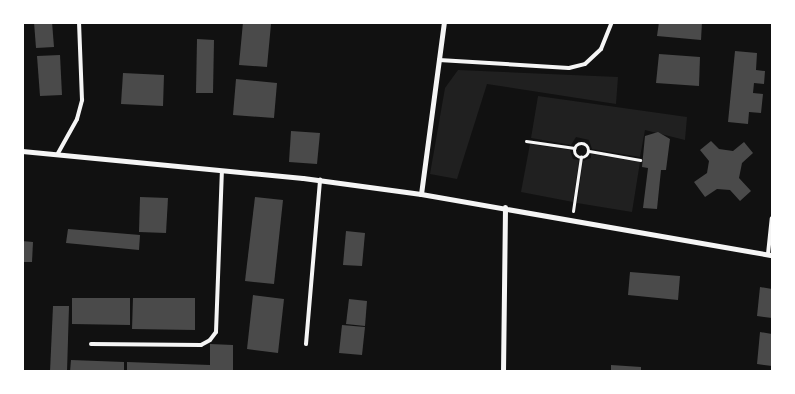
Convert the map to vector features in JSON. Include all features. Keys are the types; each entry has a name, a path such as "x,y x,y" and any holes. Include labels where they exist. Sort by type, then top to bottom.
{"street":[{"path":"421,194 444,22"},
{"path":"22,151 222,172 320,180 505,207 770,254"},
{"path":"503,372 505,207"}],"lane":[{"path":"57,155 77,118 82,100 79,22"},
{"path":"439,60 569,68 584,64 601,49 612,22"},
{"path":"91,344 202,345 210,340 216,332 222,172"},
{"path":"306,344 320,180"},
{"path":"770,254 772,218"}],"path":[{"path":"526,141 574,148 583,143 589,151 640,160"},
{"path":"574,148 576,155 581,158"},
{"path":"572,219 581,158 589,151"}],"shaded area":[{"path":"458,70 618,77 616,104 487,84 457,179 430,174 445,88"},
{"path":"538,96 687,117 685,140 645,130 640,157 592,149 589,140 576,137 571,145 531,138"},
{"path":"530,144 570,150 573,159 579,160 573,202 521,192"},
{"path":"591,154 640,162 632,212 577,203 583,161 591,158"}],"building":[{"path":"34,22 52,22 54,47 36,48"},
{"path":"243,22 271,24 267,67 239,65"},
{"path":"659,22 702,22 701,40 657,36"},
{"path":"197,39 214,40 213,93 196,93"},
{"path":"735,51 757,53 756,70 765,71 764,84 754,83 753,93 763,94 761,113 749,112 748,124 728,122"},
{"path":"659,54 700,57 699,86 656,83"},
{"path":"60,55 62,95 40,96 37,56"},
{"path":"123,73 164,75 163,106 121,104"},
{"path":"236,79 277,83 274,118 233,115"},
{"path":"291,131 320,133 317,164 289,162"},
{"path":"658,132 670,139 666,170 661,170 657,209 643,208 648,168 642,167 645,136"},
{"path":"711,141 719,149 733,151 744,142 753,153 742,163 739,178 751,191 740,201 730,190 717,189 705,197 694,182 707,173 709,161 700,150"},
{"path":"140,197 168,198 166,233 139,232"},
{"path":"255,197 283,200 274,284 245,281"},
{"path":"68,229 140,235 139,250 66,243"},
{"path":"346,231 365,233 362,266 343,265"},
{"path":"22,241 33,242 32,262 22,262"},
{"path":"630,272 680,276 678,300 628,295"},
{"path":"760,287 772,289 772,318 757,316"},
{"path":"253,295 284,299 278,353 247,349"},
{"path":"72,298 130,298 130,325 72,324"},
{"path":"133,298 195,298 195,330 132,329"},
{"path":"349,299 367,301 365,326 346,324"},
{"path":"53,306 69,306 67,372 50,372"},
{"path":"342,325 365,327 362,355 339,353"},
{"path":"760,332 772,334 772,366 757,364"},
{"path":"210,344 233,345 233,372 127,372 127,362 210,365"},
{"path":"71,360 124,362 124,372 70,372"},
{"path":"611,365 641,367 641,372 611,372"}]}
